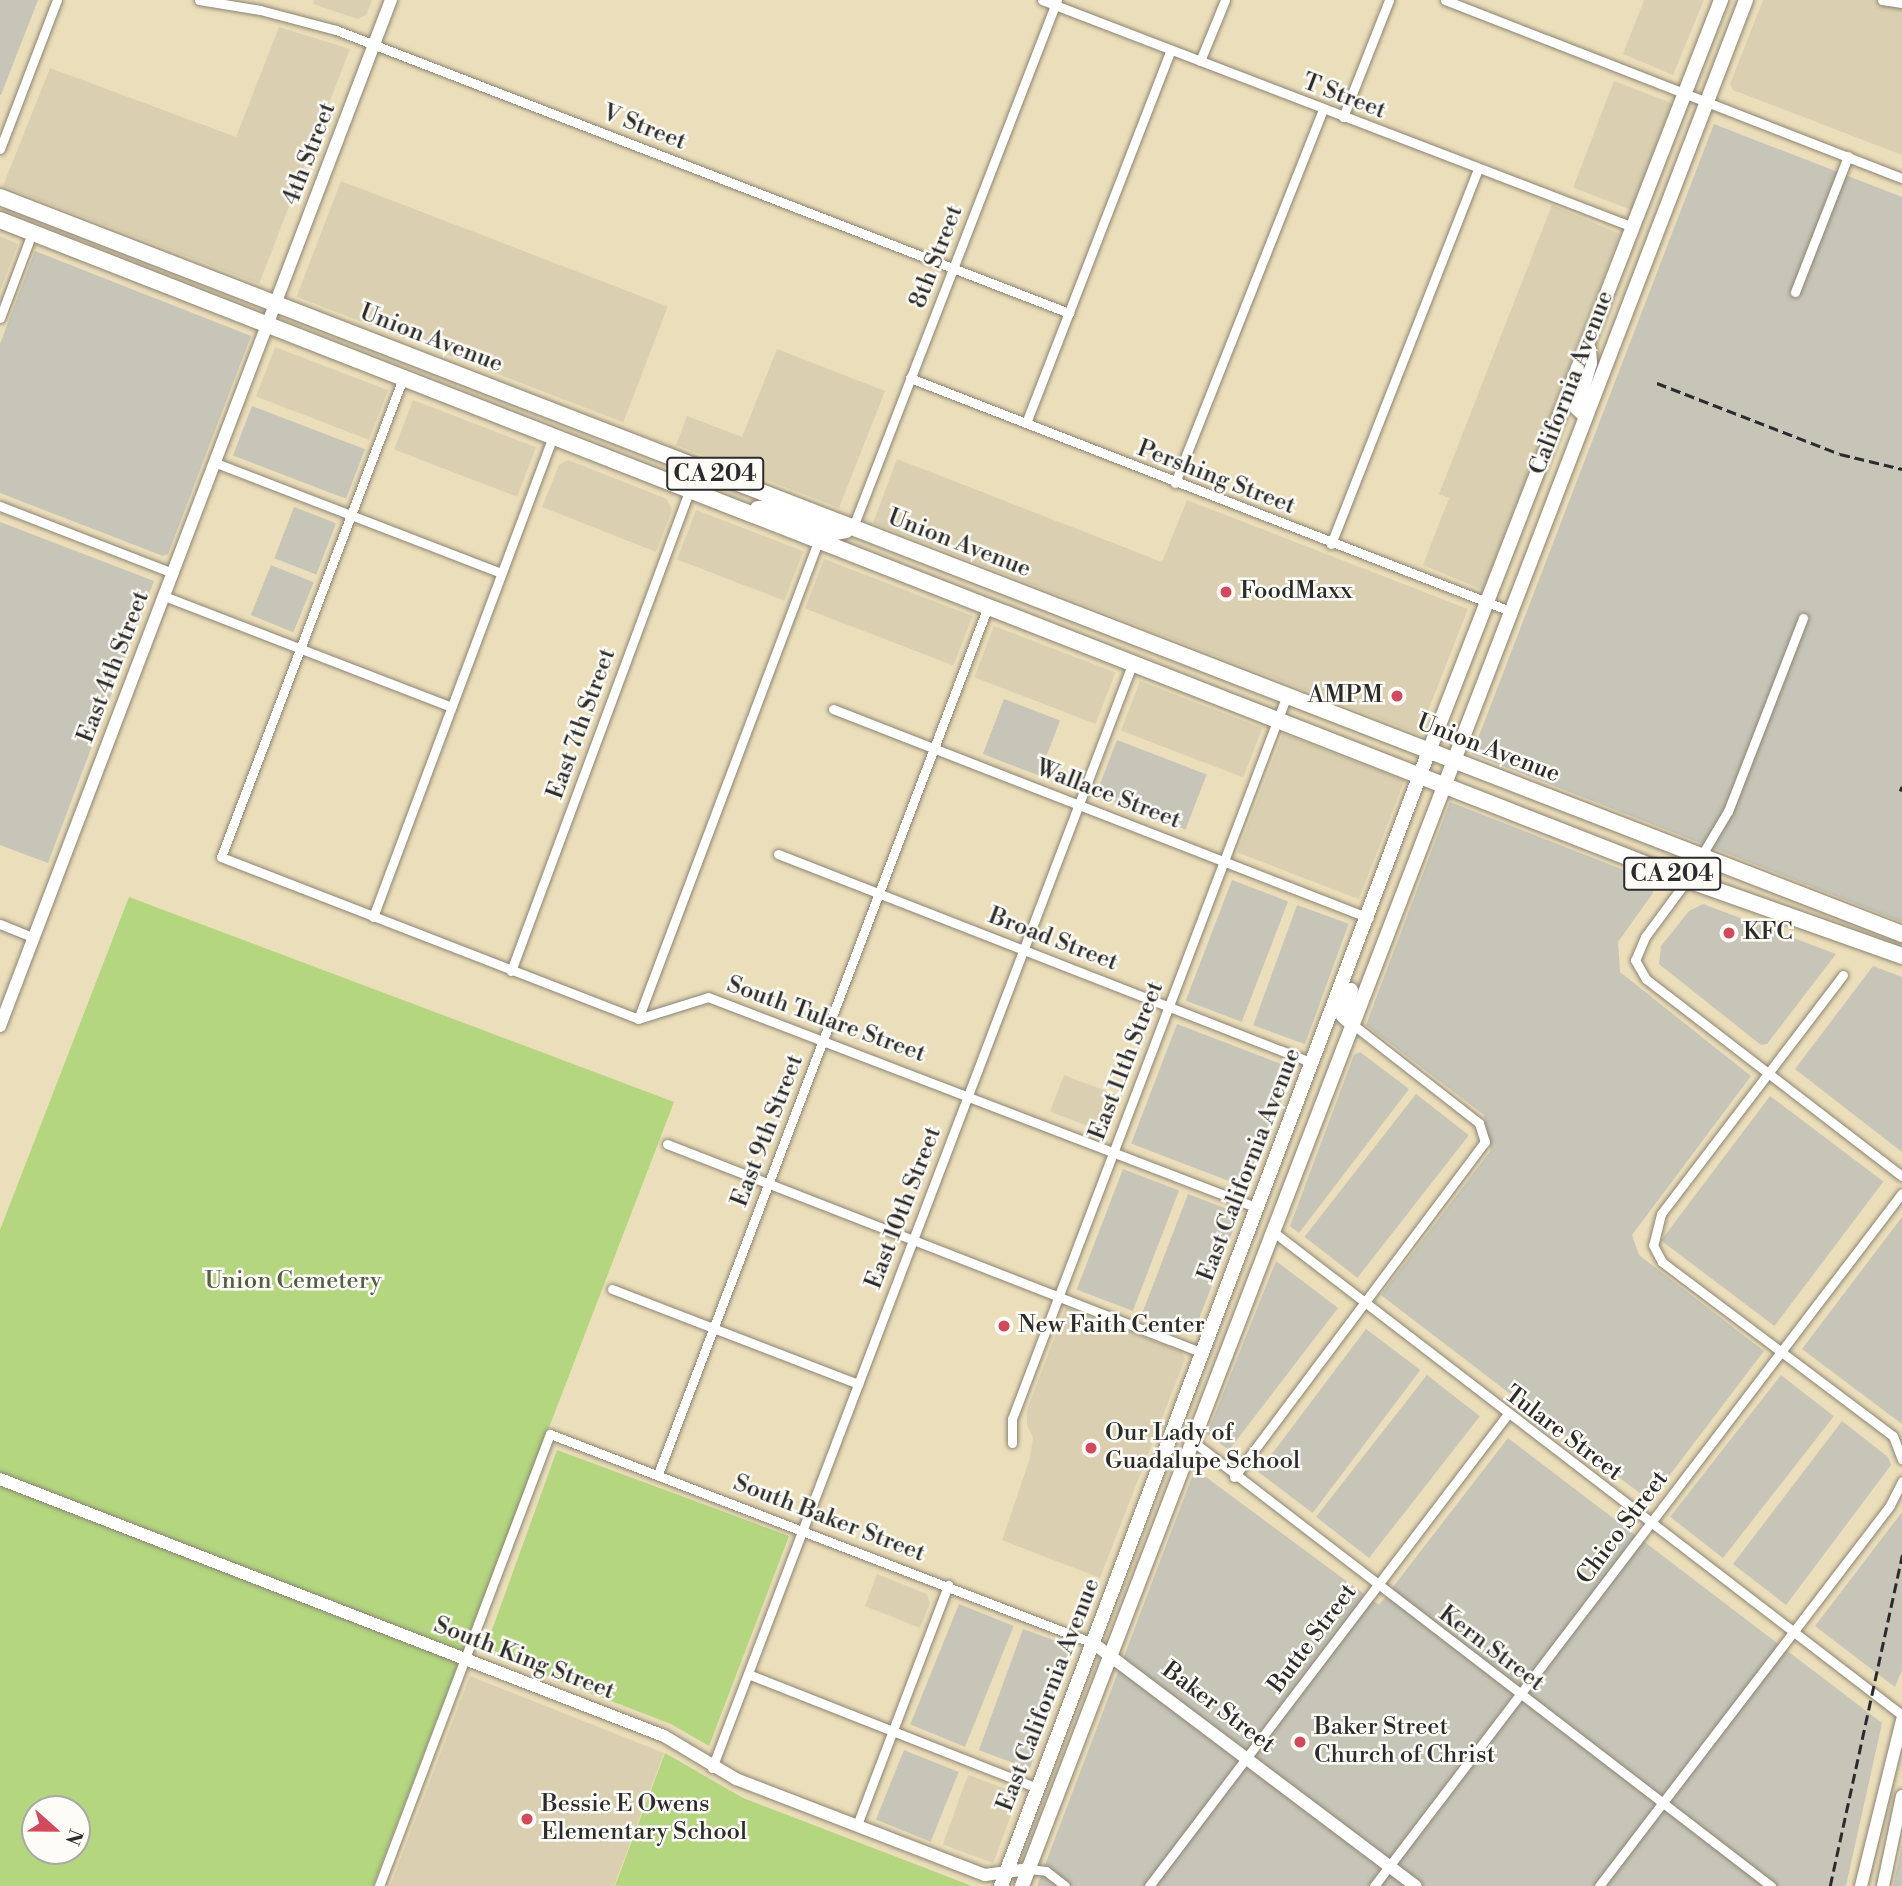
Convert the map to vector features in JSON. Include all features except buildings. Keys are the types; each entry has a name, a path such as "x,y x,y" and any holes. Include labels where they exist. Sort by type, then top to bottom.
{"highway":[{"name":"Union Avenue","path":"0,197 1902,934"},
{"name":"Union Avenue","path":"0,220 1687,880 1902,956"},
{"path":"749,512 771,509 836,532 853,527"}],"main road":[{"name":"California Avenue","path":"1421,774 1721,0"},
{"name":"California Avenue","path":"1445,784 1744,2"},
{"path":"1633,227 1643,235 1633,265 1636,281"},
{"path":"1584,415 1577,408 1590,363 1588,344"},
{"name":"East California Avenue","path":"1003,1880 1421,774"},
{"name":"East California Avenue","path":"1022,1886 1113,1654 1306,1136 1445,784"},
{"path":"1352,1023 1343,1016 1360,969 1355,952"},
{"path":"1306,1136 1319,1072 1313,1063"},
{"path":"1270,1230 1266,1218 1279,1154"},
{"path":"1198,1422 1209,1360 1203,1353"}],"street":[{"path":"0,149 57,0"},
{"name":"V Street","path":"199,0 230,2 299,19 374,44 1069,313"},
{"name":"4th Street","path":"267,323 391,0"},
{"name":"T Street","path":"1042,0 1056,3 1343,117 1633,227"},
{"path":"1200,61 1225,0"},
{"path":"1343,117 1389,0"},
{"path":"1445,0 1902,177"},
{"path":"1882,0 1902,3"},
{"name":"8th Street","path":"853,527 1056,3"},
{"path":"1026,423 1171,50"},
{"path":"1175,483 1323,109"},
{"path":"1796,292 1848,156"},
{"path":"1331,544 1478,169"},
{"path":"0,318 32,233"},
{"name":"East 4th Street","path":"0,1026 267,323"},
{"path":"403,377 221,858 511,971 638,1019 819,539"},
{"name":"Pershing Street","path":"910,378 1331,544 1510,611"},
{"path":"373,917 553,436"},
{"path":"216,463 501,573"},
{"name":"East 7th Street","path":"511,971 690,489"},
{"path":"0,506 173,573"},
{"path":"164,596 451,708"},
{"name":"East 9th Street","path":"658,1474 988,606"},
{"path":"1803,618 1728,811 1687,880 1645,937 1636,960 1646,979 1902,1176"},
{"name":"East 10th Street","path":"712,1768 1133,662"},
{"name":"East 11th Street","path":"1012,1443 1012,1419 1286,695"},
{"name":"Wallace Street","path":"832,709 1368,918"},
{"name":"Broad Street","path":"778,854 1313,1063"},
{"path":"0,924 33,937"},
{"path":"1843,975 1661,1214 1653,1245 1662,1262 1893,1436 1902,1459"},
{"name":"South Tulare Street","path":"638,1019 708,997 824,1038 1258,1208"},
{"path":"1234,1477 1483,1150 1484,1131 1352,1023"},
{"path":"667,1144 1203,1353"},
{"name":"Chico Street","path":"1374,1886 1902,1193"},
{"name":"Tulare Street","path":"1270,1230 1365,1307 1902,1717"},
{"path":"612,1289 858,1384"},
{"name":"Butte Street","path":"1149,1886 1507,1415"},
{"name":"South Baker Street","path":"465,1658 550,1434 803,1529 1093,1643"},
{"name":"Kern Street","path":"1191,1440 1234,1477 1771,1886"},
{"name":"South King Street","path":"0,1479 664,1736 712,1768 985,1875 1003,1880 1028,1869"},
{"path":"1599,1886 1890,1505 1902,1480"},
{"path":"857,1825 948,1585"},
{"name":"Baker Street","path":"1093,1643 1113,1654 1416,1886"},
{"path":"379,1886 465,1658"},
{"path":"748,1674 1038,1787"},
{"path":"1861,1886 1902,1717"},
{"path":"1883,1886 1902,1796"},
{"path":"1028,1869 1046,1871 1065,1886"}],"shaded area":[{"path":"0,0 38,0 1,95 0,95"},
{"path":"314,0 372,0 366,15 358,19 313,4"},
{"path":"1644,0 1704,0 1673,75 1623,54"},
{"path":"1763,0 1902,0 1902,155 1733,90 1730,84"},
{"path":"279,27 350,49 259,284 3,186 50,68 236,137"},
{"path":"1614,81 1672,103 1631,210 1573,187"},
{"path":"1714,124 1902,197 1902,922 1472,754"},
{"path":"341,181 668,306 623,422 297,297"},
{"path":"1552,205 1620,234 1483,590 1423,565 1449,498 1439,494"},
{"path":"0,236 18,244 0,291"},
{"path":"35,251 251,336 168,554 163,556 0,493 0,344"},
{"path":"275,347 388,390 369,440 256,396"},
{"path":"777,349 885,391 839,508 676,445 687,416 742,437"},
{"path":"413,400 536,447 517,497 394,449"},
{"path":"252,406 365,449 346,499 233,455"},
{"path":"897,459 1162,562 1187,500 1468,609 1419,734 873,523"},
{"path":"568,460 667,499 672,510 656,552 542,507 559,465"},
{"path":"294,507 336,523 316,574 274,558"},
{"path":"696,510 803,551 784,601 677,559"},
{"path":"0,522 154,581 48,863 0,845"},
{"path":"824,559 972,616 953,665 805,608"},
{"path":"271,565 314,582 293,632 251,615"},
{"path":"994,626 1115,673 1096,724 974,677"},
{"path":"1140,681 1262,728 1243,777 1121,730"},
{"path":"1004,699 1060,721 1039,776 983,754"},
{"path":"1283,734 1404,781 1359,899 1237,853"},
{"path":"1117,740 1207,774 1185,829 1096,795"},
{"path":"1450,802 1652,881 1653,893 1618,942 1620,972 1751,1076 1632,1235 1639,1255 1764,1351 1650,1501 1381,1295 1491,1150 1484,1115 1366,1025"},
{"path":"1232,880 1288,902 1242,1022 1186,1000"},
{"path":"1703,904 1836,954 1767,1044 1761,1045 1659,964 1661,946 1689,911"},
{"path":"1297,905 1349,924 1305,1044 1253,1025"},
{"path":"1873,966 1902,977 1902,1152 1795,1069"},
{"path":"1177,1024 1294,1069 1248,1188 1131,1143"},
{"path":"1360,1052 1409,1089 1299,1233 1290,1226 1354,1055"},
{"path":"1064,1075 1121,1097 1107,1133 1050,1111"},
{"path":"1416,1094 1469,1135 1357,1278 1305,1237"},
{"path":"1770,1096 1883,1181 1774,1326 1661,1241"},
{"path":"1123,1169 1179,1191 1133,1311 1077,1289"},
{"path":"1188,1194 1239,1214 1193,1334 1142,1314"},
{"path":"1902,1217 1902,1424 1802,1349"},
{"path":"1276,1261 1338,1308 1229,1450 1207,1434"},
{"name":"Our Lady of Guadalupe School","path":"1066,1307 1182,1352 1185,1359 1100,1578 1002,1540 1030,1458 1033,1438 1027,1425 1027,1410"},
{"path":"1366,1329 1420,1370 1313,1513 1258,1472"},
{"path":"1427,1375 1480,1416 1369,1558 1316,1517"},
{"path":"1781,1375 1834,1416 1723,1558 1670,1517"},
{"path":"1842,1421 1888,1457 1891,1465 1786,1605 1733,1564"},
{"path":"1508,1438 1882,1723 1846,1886 1037,1886 1195,1469 1379,1605"},
{"path":"1902,1512 1902,1670 1895,1687 1815,1626"},
{"path":"877,1574 927,1594 930,1603 920,1628 865,1606"},
{"path":"959,1604 1014,1626 965,1747 910,1725"},
{"path":"1023,1629 1074,1647 1030,1769 979,1750"},
{"name":"Bessie E Owens Elementary School","path":"470,1676 664,1753 614,1886 390,1886"},
{"path":"904,1750 959,1772 931,1842 876,1820"},
{"path":"968,1775 1019,1793 993,1863 943,1845"},
{"path":"1902,1845 1902,1886 1893,1886"}],"green space":[{"name":"Union Cemetery","path":"129,897 674,1102 373,1886 0,1886 0,1230"},
{"path":"557,1450 789,1536 709,1746 671,1724 484,1652"},
{"path":"665,1753 743,1798 972,1886 615,1886"}],"railway":[{"path":"1657,383 1840,454 1902,469"},
{"path":"1900,791 1902,786"},
{"path":"1830,1886 1902,1555"}],"place":[{"name":"FoodMaxx","path":"1226,592"},
{"name":"AMPM","path":"1397,696"},
{"name":"KFC","path":"1729,933"},
{"name":"New Faith Center","path":"1004,1326"},
{"name":"Our Lady of Guadalupe School","path":"1091,1448"},
{"name":"Baker Street Church of Christ","path":"1300,1742"},
{"name":"Bessie E Owens Elementary School","path":"527,1819"}]}
